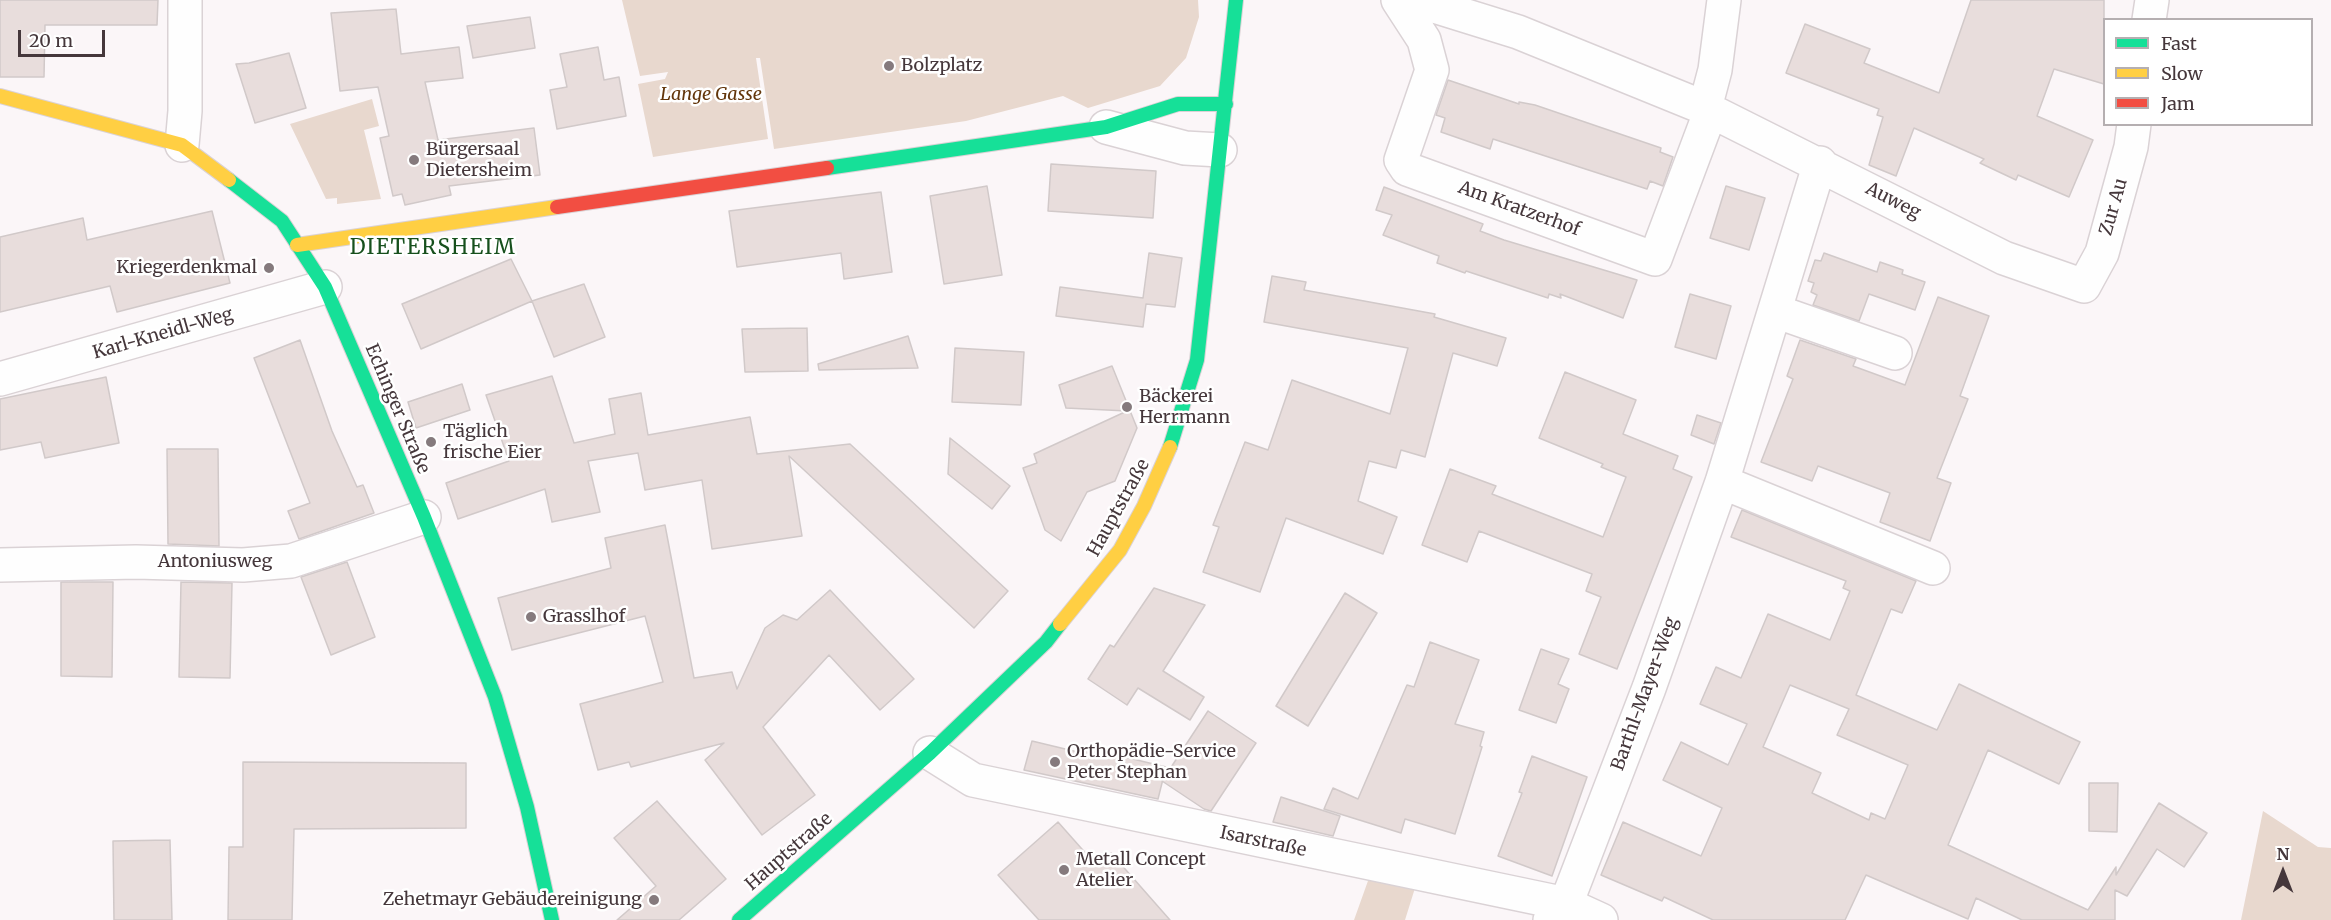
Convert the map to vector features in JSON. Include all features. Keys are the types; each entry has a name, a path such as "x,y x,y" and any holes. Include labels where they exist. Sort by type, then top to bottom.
{"street":[{"path":"182,145 185,111 185,0"},
{"name":"Hauptstraße","path":"739,920 930,753 1046,642 1120,550 1144,506 1166,460 1197,360 1236,0"},
{"name":"Am Kratzerhof","path":"1398,0 1424,40 1432,70 1401,160 1407,169 1655,259 1708,109"},
{"name":"Auweg","path":"1415,0 1518,32 1708,109 1821,163 2004,258 2084,286"},
{"path":"1708,109 1724,0"},
{"path":"2149,18 2152,0"},
{"name":"Echinger Straße","path":"0,96 182,145 282,221 325,287 424,517 495,697 527,807 552,920"},
{"path":"297,244 1106,127 1178,104 1226,104"},
{"name":"Zur Au","path":"2084,286 2102,253 2131,147 2134,126"},
{"path":"1106,127 1185,148 1220,150"},
{"name":"Barthl-Mayer-Weg","path":"1558,912 1649,688 1722,482 1821,163"},
{"name":"Karl-Kneidl-Weg","path":"0,379 325,287"},
{"path":"1775,311 1895,353"},
{"path":"1722,482 1933,568"},
{"name":"Antoniusweg","path":"0,566 136,562 243,565 291,561 424,517"},
{"name":"Isarstraße","path":"930,753 973,780 1601,920"}],"green space":[{"name":"Lange Gasse","path":"622,0 1198,0 1199,17 1186,58 1160,86 1088,108 1063,96 966,121 774,149 760,58 756,58 768,139 653,157 638,84 665,79 668,72 640,76"},
{"path":"372,99 379,126 364,130 381,199 337,204 337,198 326,199 290,124"},
{"path":"2263,811 2318,847 2331,848 2331,920 2241,920"},
{"path":"1369,878 1415,888 1405,920 1354,920"}],"building":[{"path":"0,0 158,0 157,25 45,25 44,77 0,77"},
{"path":"1971,0 2104,0 2103,84 2054,69 2037,116 2093,140 2069,197 2018,175 2016,180 1980,163 1984,159 1914,128 1896,176 1869,165 1883,117 1877,115 1879,109 1786,73 1805,24 1870,49 1864,63 1939,93"},
{"path":"396,9 401,54 459,47 463,78 425,82 438,140 534,128 540,175 449,186 451,195 405,205 402,194 393,196 380,138 389,136 378,87 340,91 331,13"},
{"path":"530,17 535,48 473,58 467,26"},
{"path":"598,47 604,80 619,77 626,116 557,129 550,90 567,87 560,54"},
{"path":"289,53 306,108 255,123 236,64"},
{"path":"1448,80 1519,104 1519,102 1535,105 1661,148 1660,152 1673,157 1663,186 1650,181 1647,189 1493,139 1490,149 1441,132 1445,118 1436,115"},
{"path":"1051,164 1156,171 1153,218 1048,211"},
{"path":"987,186 1002,275 944,284 930,196"},
{"path":"1726,186 1765,198 1749,250 1710,238"},
{"path":"1384,187 1483,224 1480,231 1504,240 1637,280 1623,318 1560,294 1561,298 1549,294 1548,298 1466,271 1465,273 1437,263 1439,256 1383,235 1392,215 1376,210"},
{"path":"881,192 892,272 844,279 841,253 737,267 729,211"},
{"path":"212,211 230,283 117,312 110,286 0,312 0,237 83,218 87,240"},
{"path":"1149,253 1182,258 1175,307 1146,304 1143,327 1056,316 1060,287 1143,298"},
{"path":"1824,253 1877,272 1880,262 1903,270 1902,274 1925,282 1915,310 1869,294 1859,321 1813,305 1817,295 1811,292 1814,283 1808,281 1815,260 1821,261"},
{"path":"511,259 532,301 421,349 402,304"},
{"path":"1272,276 1306,282 1304,290 1435,314 1434,317 1506,338 1497,366 1453,353 1425,457 1401,450 1396,468 1369,461 1358,501 1397,517 1383,554 1286,518 1260,592 1203,572 1219,527 1213,525 1245,442 1268,450 1292,380 1390,414 1408,348 1264,322"},
{"path":"584,284 605,337 554,357 532,301"},
{"path":"1690,294 1731,306 1716,359 1675,347"},
{"path":"1938,297 1989,316 1960,396 1968,399 1937,478 1951,483 1930,541 1880,522 1890,493 1818,466 1812,481 1761,462 1793,379 1787,376 1800,340 1856,359 1853,366 1905,385"},
{"path":"807,328 808,371 745,372 742,329"},
{"path":"908,336 918,368 819,370 818,364"},
{"path":"300,340 332,431 357,487 363,485 374,513 299,539 288,511 310,503 254,358"},
{"path":"955,348 1024,352 1021,405 952,402"},
{"path":"1112,366 1137,428 1115,481 1087,492 1061,541 1045,530 1023,468 1037,463 1034,454 1127,411 1066,408 1059,385"},
{"path":"1565,372 1636,400 1623,434 1678,456 1673,469 1692,477 1617,669 1579,654 1601,597 1586,591 1592,574 1479,531 1467,562 1422,545 1450,469 1496,486 1492,494 1603,537 1626,477 1601,467 1603,464 1539,438"},
{"path":"552,376 574,443 615,434 609,399 641,393 648,435 750,417 757,454 850,444 1008,591 974,628 789,456 802,536 712,549 702,480 645,490 638,453 588,461 600,512 552,522 545,489 458,519 446,483 509,461 486,395"},
{"path":"106,377 119,443 45,458 41,442 0,450 0,399"},
{"path":"462,384 470,410 416,428 408,402"},
{"path":"1697,415 1721,423 1714,444 1691,435"},
{"path":"950,438 1010,486 992,509 948,474"},
{"path":"167,449 218,449 219,546 168,544"},
{"path":"1742,510 1916,581 1902,613 1891,609 1856,695 1937,730 1959,684 2080,742 2059,784 1988,750 1948,845 2088,910 2116,867 2116,875 2159,803 2207,833 2184,867 2157,849 2127,896 2115,890 2115,920 2022,920 1976,898 1968,919 1866,875 1845,920 1713,920 1664,897 1662,901 1601,875 1623,822 1701,856 1722,808 1663,780 1681,742 1728,765 1747,724 1700,704 1716,667 1741,678 1768,614 1830,640 1850,591 1843,588 1846,581 1731,537","holes":["1790,685 1849,709 1837,735 1908,765 1885,819 1871,813 1869,820 1812,793 1821,773 1763,747"]},
{"path":"665,525 694,678 732,672 737,689 765,628 783,615 797,620 830,590 914,679 880,710 829,655 763,727 815,795 762,835 705,760 724,743 631,767 629,762 598,770 580,704 663,682 645,616 512,650 498,598 611,568 605,538"},
{"path":"347,562 375,637 331,655 301,577"},
{"path":"61,582 113,582 112,677 61,676"},
{"path":"181,582 232,583 230,678 179,677"},
{"path":"1154,588 1205,605 1163,671 1204,697 1190,720 1138,688 1127,705 1088,679 1110,645 1114,647"},
{"path":"1345,593 1377,613 1308,726 1276,706"},
{"path":"1430,642 1479,660 1455,724 1484,732 1480,746 1482,747 1455,834 1405,819 1401,833 1324,809 1333,788 1358,799 1407,685 1414,687"},
{"path":"1541,649 1569,659 1558,684 1569,689 1556,723 1519,710"},
{"path":"1208,711 1256,743 1211,811 1204,809 1162,781"},
{"path":"1032,741 1086,754 1087,748 1166,767 1158,799 1024,770"},
{"path":"1532,756 1587,777 1552,876 1498,856 1522,793 1519,792"},
{"path":"243,762 466,763 466,828 294,829 292,920 228,920 229,847 243,847"},
{"path":"2089,783 2118,783 2117,832 2089,831"},
{"path":"1281,797 1340,816 1333,836 1273,822"},
{"path":"657,801 726,879 679,920 617,920 656,886 614,838"},
{"name":"Metall Concept Atelier","path":"1058,822 1097,866 1111,853 1170,920 1039,920 998,875"},
{"path":"170,840 172,920 114,920 113,841"}],"traffic: fast":[{"path":"1170,447 1197,360 1236,0"},
{"path":"827,168 1106,127 1178,104 1226,104"},
{"path":"229,180 282,221 325,287 424,517 495,697 527,807 552,920"},
{"path":"739,920 930,753 1046,642 1060,624"}],"traffic: slow":[{"path":"0,96 182,145 229,180"},
{"path":"297,245 557,207"},
{"path":"1060,624 1120,550 1144,506 1170,447"}],"traffic: jam":[{"path":"557,207 827,168"}],"place":[{"name":"Bolzplatz","path":"889,66"},
{"name":"Bürgersaal Dietersheim","path":"414,160"},
{"name":"Kriegerdenkmal","path":"269,268"},
{"name":"Bäckerei Herrmann","path":"1127,407"},
{"name":"Täglich frische Eier","path":"431,442"},
{"name":"Grasslhof","path":"531,617"},
{"name":"Orthopädie-Service Peter Stephan","path":"1055,762"},
{"name":"Metall Concept Atelier","path":"1064,870"},
{"name":"Zehetmayr Gebäudereinigung","path":"654,900"}],"district":[{"name":"DIETERSHEIM","path":"433,248"}]}
